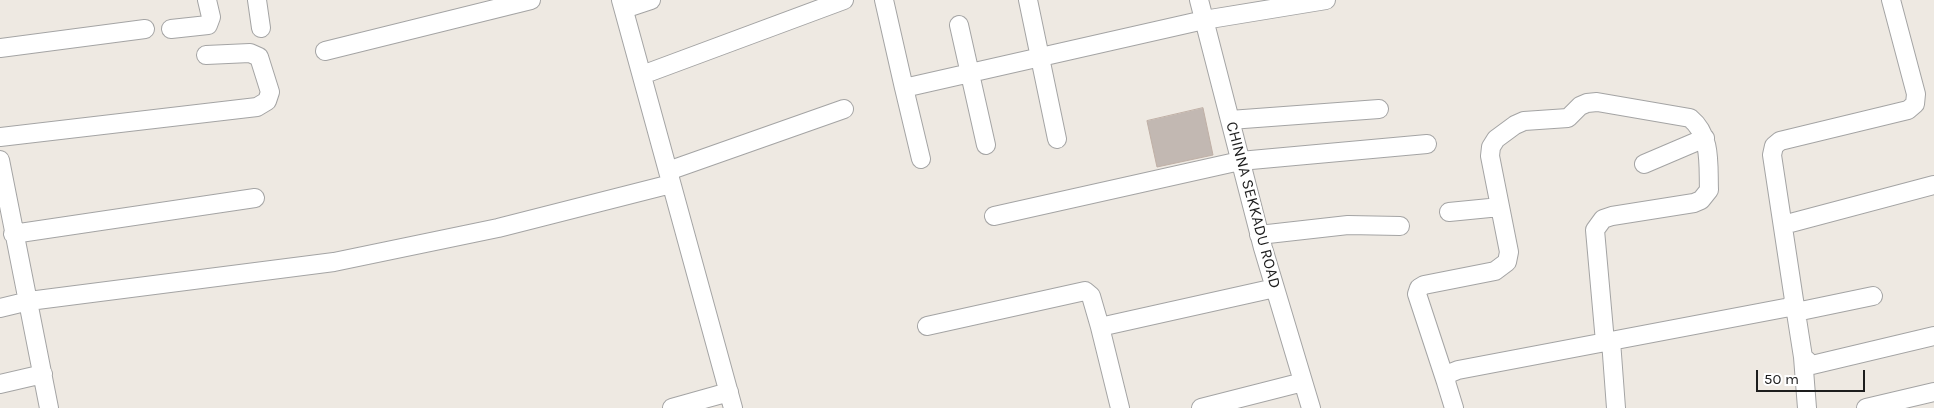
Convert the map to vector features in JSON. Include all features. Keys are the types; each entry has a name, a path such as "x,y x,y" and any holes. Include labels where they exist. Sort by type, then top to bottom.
{"street":[{"path":"171,29 208,25 211,17 207,0"},
{"path":"257,0 261,28"},
{"path":"326,51 531,0"},
{"path":"651,0 623,5 731,400 672,408"},
{"path":"642,75 844,0"},
{"path":"884,0 921,159"},
{"path":"1028,0 1057,139"},
{"name":"CHINNA SEKKADU ROAD","path":"1199,0 1259,235 1311,408"},
{"path":"904,88 1204,20 1326,0"},
{"path":"1807,408 1803,357 1772,155 1774,146 1780,141 1908,110 1915,104 1916,94 1891,0"},
{"path":"959,25 986,145"},
{"path":"0,48 145,29"},
{"path":"0,137 257,107 267,101 270,92 259,57 250,53 206,55"},
{"path":"1454,408 1418,301 1419,288 1496,271 1507,262 1509,252 1490,156 1491,148 1496,139 1504,132 1524,121 1568,118 1580,106 1597,102 1690,118 1705,138 1708,148 1709,190 1701,200 1612,216 1603,219 1595,230 1616,408"},
{"path":"0,308 29,301 334,262 498,228 670,177 844,109"},
{"path":"1230,120 1379,109"},
{"path":"1644,164 1705,138"},
{"path":"994,216 1240,161 1426,144"},
{"path":"0,160 13,234 29,301 49,408"},
{"path":"1783,225 1934,185"},
{"path":"13,234 255,198"},
{"path":"1450,212 1500,207"},
{"path":"1259,235 1348,225 1400,226"},
{"path":"1100,327 1275,288"},
{"path":"927,326 1086,291 1091,296 1120,408"},
{"path":"1446,382 1448,374 1458,370 1795,306 1874,296"},
{"path":"1803,357 1812,364 1934,336"},
{"path":"0,384 43,374"},
{"path":"1201,408 1303,382"},
{"path":"1866,408 1934,392"}],"building":[{"path":"1203,108 1213,155 1157,167 1147,121"}]}
